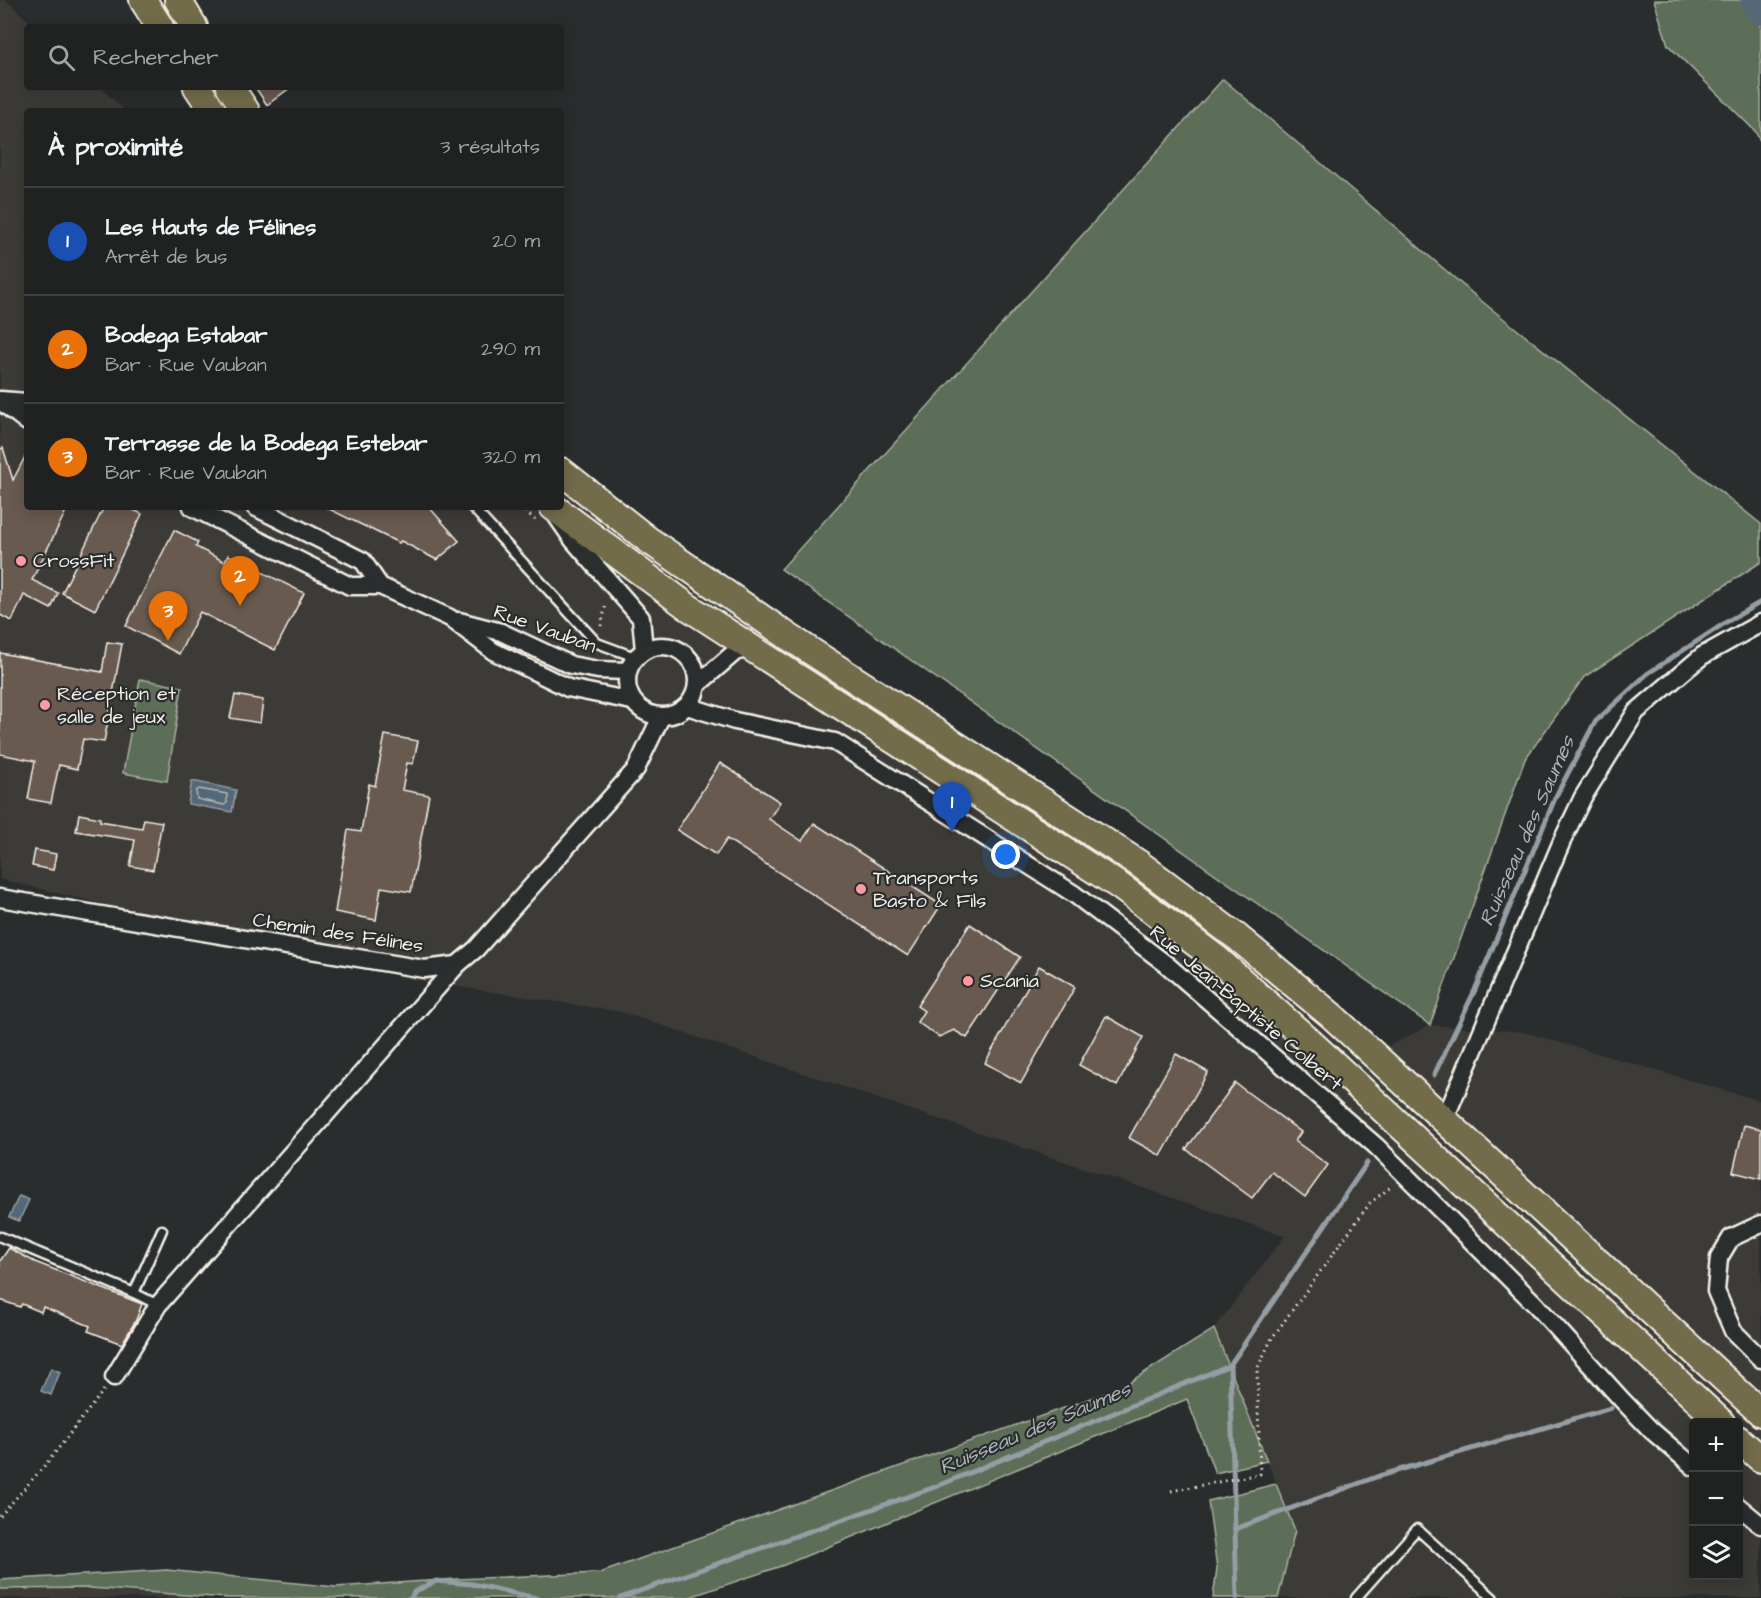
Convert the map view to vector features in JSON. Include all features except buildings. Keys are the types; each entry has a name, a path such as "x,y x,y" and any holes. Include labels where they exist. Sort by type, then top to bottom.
{"main road":[{"path":"143,0 158,24"},
{"path":"178,0 192,24"},
{"path":"199,90 211,108"},
{"path":"232,90 244,108"},
{"path":"564,473 647,539 789,637 1147,869 1237,937 1332,1016 1761,1413"},
{"path":"555,510 688,607 1120,887 1217,959 1309,1041 1717,1418"},
{"path":"1743,1443 1761,1459"}],"street":[{"path":"0,400 24,402"},
{"path":"0,400 24,420"},
{"name":"Rue Vauban","path":"198,510 350,586 380,586 450,618 501,632 571,665 598,670 635,659"},
{"path":"261,510 363,561 380,586"},
{"path":"553,510 573,540 641,618 635,659 626,687 632,701 645,712 661,717 675,714 687,706 694,696 697,685 693,664 679,650 654,647 635,659"},
{"name":"Rue Vauban","path":"450,618 493,651 568,688 632,701"},
{"path":"1442,1119 1449,1109 1566,832 1583,797 1636,712 1702,656 1761,623"},
{"path":"697,685 735,652 752,647"},
{"name":"Rue Jean-Baptiste Colbert","path":"687,706 735,721 835,742 1074,894 1166,964 1376,1146 1536,1305 1651,1430 1689,1463"},
{"path":"114,1377 158,1305 457,965 476,949 636,769 661,717"},
{"name":"Chemin des Félines","path":"0,898 424,969 457,965"},
{"path":"1761,1224 1731,1238 1719,1258 1716,1291 1733,1331 1761,1359"},
{"path":"1743,1510 1761,1525"}],"lane":[{"path":"475,510 597,644 635,659"},
{"path":"134,1293 162,1230"},
{"path":"1,1237 158,1305"},
{"path":"1356,1598 1418,1529 1493,1598"}],"path":[{"path":"1171,1491 1260,1474 1257,1369 1272,1338 1370,1203 1406,1176"},
{"path":"0,1516 47,1463 114,1377"}],"shaded area":[{"path":"0,0 6,0 32,24 24,24 24,90 103,90 122,108 24,108 24,510 564,510 564,475 1379,1051 1430,1025 1524,1032 1761,1101 1761,1598 1278,1598 1295,1530 1214,1329 1285,1236 622,1012 415,980 0,879"},
{"path":"90,1588 227,1598 0,1598 0,1589"}],"green space":[{"path":"1654,0 1761,0 1761,143 1755,131 1668,45"},
{"path":"1223,79 1479,299 1761,524 1761,562 1584,677 1525,759 1430,1025 781,569"},
{"path":"140,679 182,687 167,781 123,773"},
{"path":"1214,1329 1267,1461 1215,1473 1187,1399 784,1565 687,1598 227,1598 90,1588 0,1589 0,1580 167,1570 335,1587 600,1573 1120,1388"},
{"path":"1276,1484 1295,1530 1278,1598 1213,1598 1217,1568 1208,1501"}],"water":[{"path":"192,781 236,790 232,812 188,804"},
{"path":"19,1196 29,1200 19,1221 9,1217"},
{"path":"51,1368 60,1372 51,1395 41,1391"}],"waterway":[{"path":"1757,0 1761,8"},
{"name":"Ruisseau des Saumes","path":"1434,1075 1475,990 1556,796 1595,722 1647,674 1761,602"},
{"name":"Ruisseau des Saumes","path":"620,1598 935,1487 1230,1365 1367,1163"},
{"path":"1230,1365 1237,1598"},
{"path":"1235,1529 1379,1476 1611,1408"},
{"name":"Ruisseau des Saumes","path":"411,1598 414,1592 436,1581 472,1584 536,1598"}],"place":[{"name":"CrossFit","path":"21,561"},
{"name":"Bodega Estabar","path":"240,606"},
{"name":"Terrasse de la Bodega Estebar","path":"168,641"},
{"name":"Réception et salle de jeux","path":"45,705"},
{"name":"Les Hauts de Félines","path":"952,832"},
{"name":"Transports Basto & Fils","path":"861,889"},
{"name":"Scania","path":"968,981"}]}
